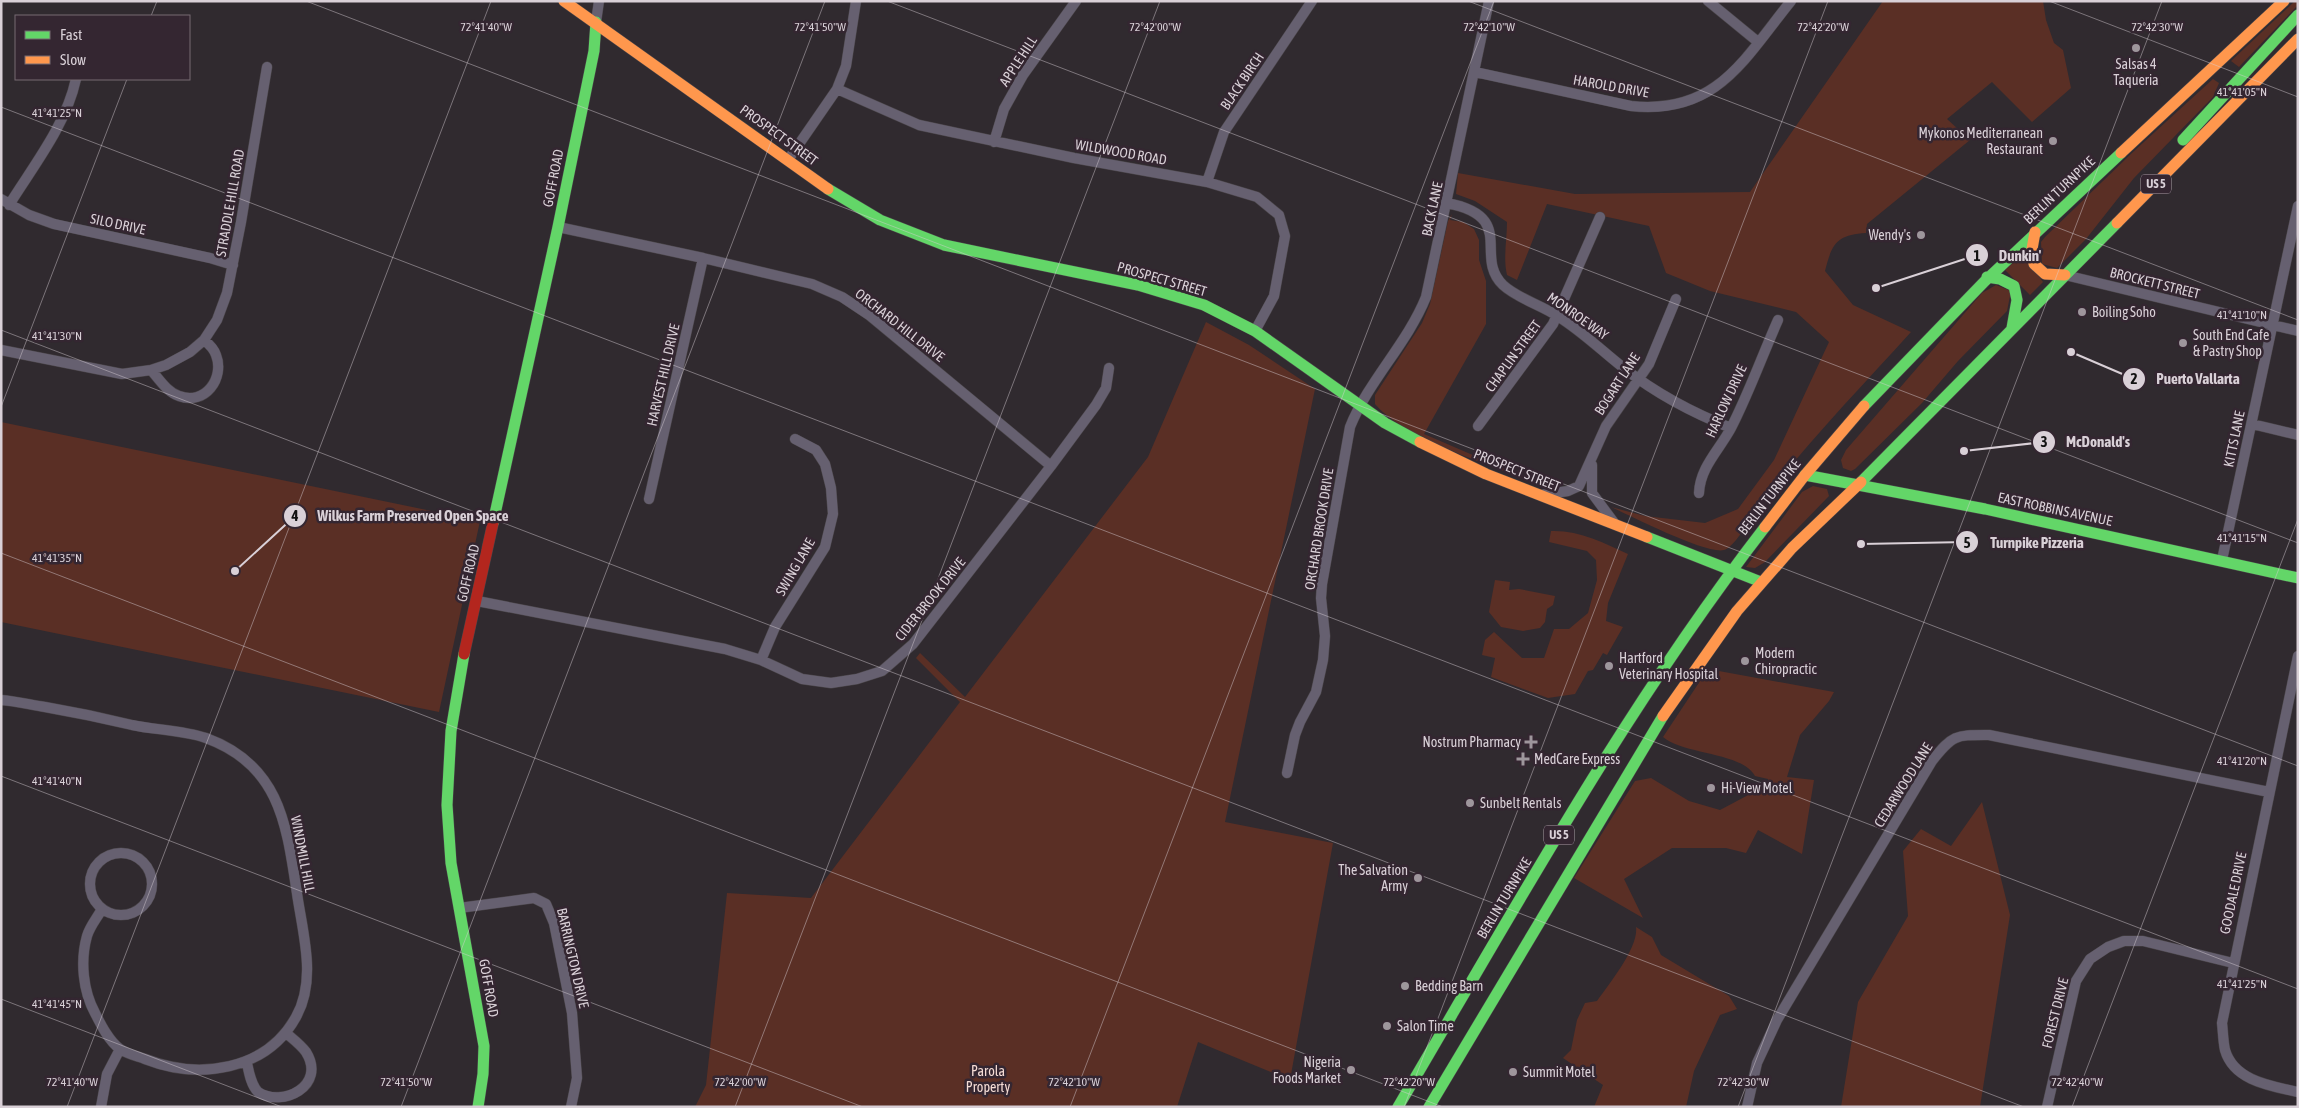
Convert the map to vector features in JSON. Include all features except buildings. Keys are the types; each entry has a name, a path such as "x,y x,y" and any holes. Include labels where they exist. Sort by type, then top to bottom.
{"main road":[{"name":"PROSPECT STREET","path":"564,1 850,204 912,234 959,249 1163,292 1204,306 1255,331 1360,406 1417,442 1467,466 1761,582"},
{"name":"BERLIN TURNPIKE","path":"1429,1107 1554,872 1642,699 1731,571 1805,474 1901,365 1987,277 2035,232 2222,71 2284,1"},
{"path":"2171,168 2176,151 2187,135 2298,15"},
{"name":"GOFF ROAD","path":"478,1107 483,1074 484,1046 451,863 447,795 451,731 463,658 558,227 594,51 596,22"},
{"name":"BERLIN TURNPIKE","path":"1398,1107 1554,872 1721,633 1761,582 1792,548 1858,485 2298,39"},
{"path":"2222,71 2226,92"},
{"path":"2035,232 2032,249 2034,264 2045,274 2065,276"},
{"path":"1987,277 2000,278 2015,287 2018,294 2012,328"},
{"name":"EAST ROBBINS AVENUE","path":"1805,474 1982,508 2298,578"}],"street":[{"path":"596,22 599,1"},
{"path":"788,160 837,89 846,66 856,1"},
{"name":"APPLE HILL","path":"994,142 1004,109 1023,75 1076,1"},
{"name":"BLACK BIRCH","path":"1207,182 1224,132 1312,1"},
{"name":"BACK LANE","path":"1360,406 1408,334 1421,311 1431,282 1490,1"},
{"path":"1708,1 1758,42"},
{"name":"HAROLD DRIVE","path":"1475,72 1616,103 1660,107 1690,101 1712,90 1732,74 1791,1"},
{"name":"STRADDLE HILL ROAD","path":"1,350 122,374 151,370 166,365 190,352 204,340 217,320 222,308 233,265 268,67"},
{"path":"5,202 62,120 72,100 76,80"},
{"name":"WILDWOOD ROAD","path":"837,89 919,125 994,142 1207,182 1257,197 1278,215 1285,236 1274,296 1255,331"},
{"name":"SILO DRIVE","path":"5,202 29,216 54,224 210,258 233,265"},
{"name":"MONROE WAY","path":"1447,203 1466,207 1485,222 1491,234 1491,258 1494,272 1503,284 1558,316 1639,380 1682,407 1731,428"},
{"name":"KITTS LANE","path":"2222,560 2298,206"},
{"name":"CHAPLIN STREET","path":"1478,426 1549,331 1558,316 1600,217"},
{"name":"ORCHARD HILL DRIVE","path":"558,227 703,258 812,284 842,297 869,315 1051,466"},
{"name":"HARVEST HILL DRIVE","path":"649,499 703,258"},
{"name":"BROCKETT STREET","path":"2065,276 2298,332"},
{"name":"BOGART LANE","path":"1540,495 1574,489 1582,481 1606,426 1649,364 1676,299"},
{"name":"HARLOW DRIVE","path":"1699,493 1705,469 1731,428 1778,320"},
{"path":"151,370 172,392 181,397 200,396 209,391 215,382 219,368 216,355 204,340"},
{"name":"CIDER BROOK DRIVE","path":"477,601 725,649 761,660 802,678 831,683 857,679 882,671 913,644 1051,466 1096,405 1106,388 1109,368"},
{"name":"ORCHARD BROOK DRIVE","path":"1288,773 1295,735 1316,692 1323,660 1325,636 1321,598 1322,584 1347,438 1360,406"},
{"path":"2252,424 2298,435"},
{"name":"SWING LANE","path":"761,660 775,627 825,547 834,514 831,488 824,464 816,450 796,439"},
{"name":"BOGART LANE","path":"1592,456 1592,494 1616,525"},
{"name":"GOODALE DRIVE","path":"2298,656 2222,1023 2225,1051 2240,1073 2267,1085 2298,1092"},
{"name":"WINDMILL HILL","path":"1,700 205,738 244,759 260,775 271,790 284,818 306,948 308,974 304,998 297,1016 286,1033 269,1049 247,1063 189,1070 158,1064 120,1049 107,1034 97,1017 88,1001 84,985 84,951 87,935 102,909"},
{"name":"CEDARWOOD LANE","path":"1747,1107 1757,1063 1777,1020 1932,761 1948,741 1965,735 1990,735 2269,792"},
{"path":"127,852 140,858 149,869 153,882 150,896 142,908 129,914 115,915 102,909 93,898 89,884 92,871 100,859 113,853 127,852"},
{"name":"BARRINGTON DRIVE","path":"459,908 534,898 546,904 554,923 572,1013 577,1078 571,1107"},
{"name":"FOREST DRIVE","path":"2047,1107 2076,981 2090,958 2108,947 2124,941 2143,941 2233,963"},
{"path":"247,1063 253,1084 265,1098 287,1101 299,1097 310,1082 309,1059 305,1051 286,1033"},
{"path":"101,1107 108,1074 120,1049"}],"green space":[{"path":"1883,1 2043,1 2046,20 2054,43 2063,50 2071,88 2032,122 1992,82 1947,119 1970,140 1867,224 1866,233 1848,236 1837,242 1830,254 1825,271 1853,305 1911,332 1835,414 1763,500 1734,543 1724,550 1702,547 1611,507 1645,516 1705,523 1738,509 1774,460 1829,342 1796,312 1710,291 1666,273 1649,226 1547,204 1517,280 1507,275 1505,256 1507,222 1475,201 1456,194 1458,173 1575,194 1750,192"},
{"path":"2295,1 2298,1 2298,5 2239,67 2231,61"},
{"path":"2213,79 2219,83 2213,97 2134,178 2086,239 2057,268 2042,264 2041,242 2045,237 2133,152"},
{"path":"1452,214 1450,220 1463,222 1474,229 1479,240 1479,260 1486,281 1486,324 1424,434 1540,484 1476,461 1428,440 1388,417 1375,404 1375,395 1422,323 1430,304 1448,221"},
{"path":"2023,254 2043,282 2030,295 2005,270"},
{"path":"1996,285 2011,291 2007,311 1958,361 1922,403 1855,469 1851,471 1843,468 1841,460 1846,450 1982,293"},
{"name":"Parola Property","path":"1206,322 1249,345 1315,389 1225,822 1333,843 1290,1080 1198,1042 1177,1107 695,1107 706,1085 727,893 811,898 960,702 916,658 920,653 965,697 1148,457"},
{"path":"1,422 480,521 439,712 1,622"},
{"path":"1813,486 1827,489 1829,496 1765,562 1755,568 1746,567 1802,492"},
{"path":"1551,531 1581,535 1628,554 1608,603 1606,621 1623,627 1607,655 1603,653 1593,670 1588,671 1575,694 1548,698 1491,677 1495,658 1482,655 1485,640 1494,632 1522,658 1544,658 1554,629 1569,629 1588,613 1597,580 1596,560 1587,551 1549,542"},
{"path":"1495,580 1510,582 1509,590 1519,589 1555,596 1553,605 1547,609 1545,622 1540,628 1523,631 1501,627 1489,612"},
{"path":"1708,669 1834,692 1829,701 1800,735 1787,777 1814,780 1802,854 1758,830 1746,853 1726,848 1672,848 1624,879 1643,918 1574,878 1635,781 1651,778 1689,801 1720,810 1769,784 1768,779 1755,776 1748,768 1738,762 1672,743 1663,737"},
{"path":"1982,802 2010,915 1980,1107 1841,1107 1858,1002 1908,916 1903,851 1921,829 1951,846"},
{"path":"1636,927 1652,937 1661,955 1729,996 1737,1009 1720,1015 1694,1071 1686,1107 1594,1107 1603,1085 1563,1058 1571,1050 1577,1020 1585,1003 1597,1001 1615,975 1633,945"}],"traffic: fast":[{"path":"2183,140 2298,15"},
{"path":"493,523 558,227 594,51 596,22"},
{"path":"1864,406 1985,281 2121,153"},
{"path":"828,189 880,220 944,245 1138,285 1204,305 1255,331 1385,423 1420,442"},
{"path":"1861,482 2117,223"},
{"path":"1987,277 2000,279 2014,286 2017,300 2012,328"},
{"path":"1805,475 1985,509 2298,578"},
{"path":"1398,1107 1572,811 1618,738 1665,666 1765,527"},
{"path":"1647,537 1761,582"},
{"path":"464,654 451,731 447,805 451,863 484,1046 483,1074 478,1107"},
{"path":"1429,1107 1663,716"}],"traffic: slow":[{"path":"564,1 828,189"},
{"path":"2121,153 2284,1"},
{"path":"2117,223 2298,39"},
{"path":"2035,232 2032,249 2034,264 2045,274 2065,275"},
{"path":"1765,527 1805,475 1864,406"},
{"path":"1420,442 1486,474 1647,537"},
{"path":"1663,716 1737,611 1792,548 1861,482"}],"traffic: jam":[{"path":"464,654 493,523"}],"place":[{"name":"Salsas 4 Taqueria","path":"2136,48"},
{"name":"Mykonos Mediterranean Restaurant","path":"2053,141"},
{"name":"Wendy's","path":"1921,235"},
{"name":"Dunkin'","path":"1876,288"},
{"name":"Boiling Soho","path":"2082,312"},
{"name":"South End Cafe & Pastry Shop","path":"2183,343"},
{"name":"Puerto Vallarta","path":"2071,352"},
{"name":"McDonald's","path":"1964,451"},
{"name":"Turnpike Pizzeria","path":"1861,544"},
{"name":"Wilkus Farm Preserved Open Space","path":"235,571"},
{"name":"Modern Chiropractic","path":"1745,661"},
{"name":"Hartford Veterinary Hospital","path":"1609,666"},
{"name":"Nostrum Pharmacy","path":"1531,742"},
{"name":"MedCare Express","path":"1523,759"},
{"name":"Hi-View Motel","path":"1711,788"},
{"name":"Sunbelt Rentals","path":"1470,803"},
{"name":"The Salvation Army","path":"1418,878"},
{"name":"Bedding Barn","path":"1405,986"},
{"name":"Salon Time","path":"1387,1026"},
{"name":"Nigeria Foods Market","path":"1351,1070"},
{"name":"Summit Motel","path":"1513,1072"}]}
